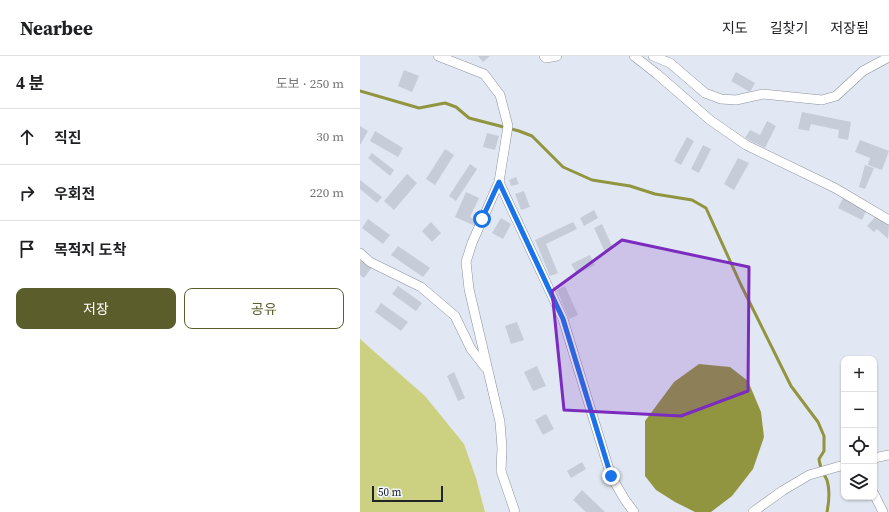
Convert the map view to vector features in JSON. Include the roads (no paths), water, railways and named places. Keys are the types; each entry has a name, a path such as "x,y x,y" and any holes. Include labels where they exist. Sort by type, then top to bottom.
{"street":[{"path":"438,56 484,74 500,95 508,126 499,182 472,243 466,262 469,289 481,335 486,368 500,422 502,448 501,471 515,512"},
{"path":"544,56 546,58 557,56"},
{"path":"634,56 710,120 746,146 835,188 889,220"},
{"path":"653,56 670,63 705,93 721,99 736,100 763,94 822,100 836,96 863,70 889,57"},
{"path":"499,182 563,319 611,476 624,500 634,512"},
{"path":"360,253 370,262 421,287 455,316 471,349 486,368"},
{"path":"877,457 889,455"},
{"path":"753,512 782,491 809,475 841,466"},
{"path":"877,500 883,512"}],"waterway":[{"path":"360,91 419,108 445,103 456,107 469,118 519,131 532,136 563,167 592,180 630,186 655,194 692,200 706,208 741,285 791,386 818,422 824,436 824,451 819,459 829,488 827,512"}]}
